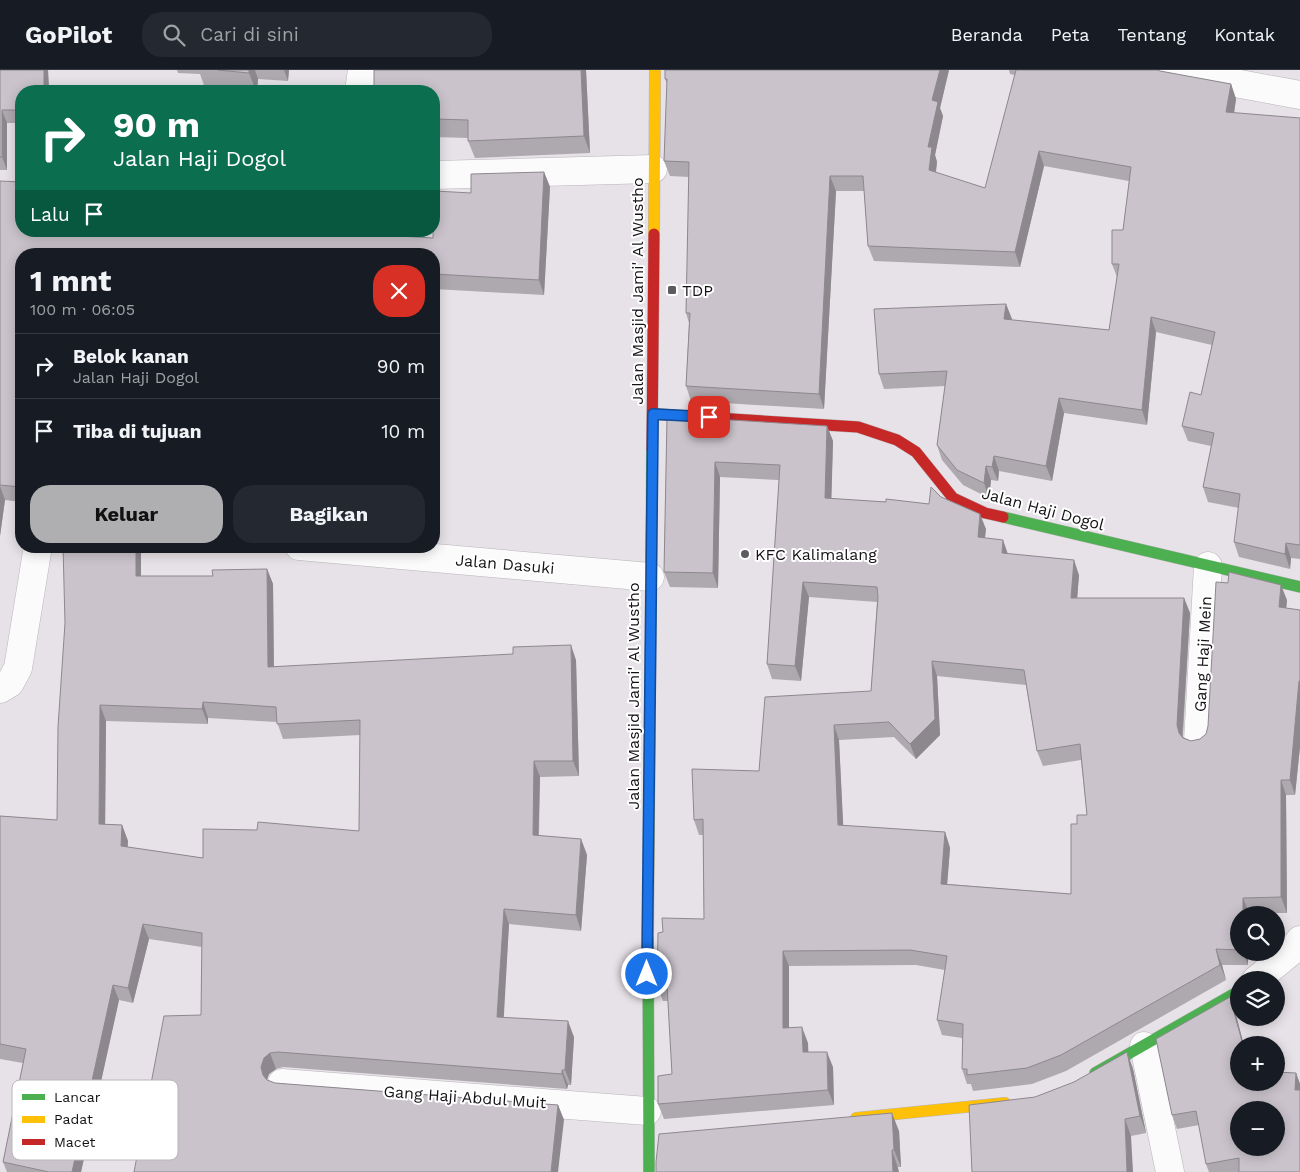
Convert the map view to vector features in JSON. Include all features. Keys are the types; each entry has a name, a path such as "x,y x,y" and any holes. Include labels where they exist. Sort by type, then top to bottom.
{"street":[{"path":"360,85 362,70"},
{"name":"Jalan Masjid Jami' Al Wustho","path":"649,1172 651,1127 650,577 655,70"},
{"path":"1169,71 1300,95"},
{"path":"440,175 653,169"},
{"name":"Jalan Haji Dogol","path":"653,414 858,426 897,440 916,452 953,498 985,513 1300,587"},
{"path":"0,689 10,683 18,668 37,553"},
{"name":"Jalan Dasuki","path":"378,553 650,577"},
{"name":"Gang Haji Mein","path":"1198,741 1208,566"},
{"path":"1267,971 1293,950 1300,940"},
{"path":"1088,1076 1230,996"},
{"path":"1144,1046 1170,1172"},
{"name":"Gang Haji Abdul Muit","path":"282,1083 651,1127"},
{"path":"844,1119 1017,1101"}],"building":[{"path":"0,70 44,70 44,85 15,85 15,110 2,110 2,157 0,157"},
{"path":"218,70 249,70 249,73"},
{"path":"374,70 581,70 584,136 468,141 468,120 440,119 440,85 374,85"},
{"path":"665,70 940,70 932,100 938,102 928,147 932,147 929,170 985,188 1016,70 1158,70 1231,84 1226,112 1300,118 1300,545 1286,543 1285,554 1234,542 1240,494 1203,487 1214,433 1182,426 1190,392 1201,395 1215,332 1151,317 1142,410 1059,398 1046,466 994,456 992,467 986,466 984,483 957,470 937,445 947,371 879,374 874,309 1006,304 1004,319 1109,330 1119,264 1112,264 1112,230 1123,230 1131,167 1039,151 1015,252 868,246 863,176 830,176 819,394 686,386 690,313 686,313 689,162 664,161 667,79 665,79"},
{"path":"544,172 539,280 440,274 440,248 15,248 15,486 0,485 0,181 15,182 15,237 433,238 440,237 440,191 471,193 471,174"},
{"path":"684,417 827,426 825,498 886,502 886,499 929,504 931,487 941,497 980,514 978,537 1003,540 1002,553 1074,560 1071,598 1184,598 1177,725 1179,733 1183,738 1191,741 1200,739 1206,734 1208,726 1216,582 1228,583 1229,572 1281,585 1279,607 1300,610 1300,681 1290,780 1281,780 1281,897 1243,898 1243,906 1230,906 1230,950 1216,949 1220,965 1061,1055 1027,1068 967,1075 967,1069 962,1069 963,1024 937,1020 947,956 910,950 783,951 783,1028 802,1027 803,1052 827,1052 828,1090 658,1104 658,1076 672,1074 667,985 657,986 658,933 663,932 662,918 704,919 703,819 694,820 692,769 759,771 765,697 871,691 878,597 877,587 803,582 795,666 767,664 780,465 715,462 713,573 664,572 667,418","holes":["932,661 1024,670 1037,751 1080,744 1087,815 1077,815 1077,824 1071,824 1071,894 941,884 945,832 838,825 834,725 889,722 910,744 935,719"]},
{"path":"63,553 136,553 136,576 213,576 212,570 267,569 268,667 513,654 513,647 571,645 573,761 534,761 533,835 581,839 576,915 504,909 497,1017 568,1021 565,1070 562,1070 562,1074 278,1052 270,1053 264,1058 261,1067 263,1075 267,1080 275,1083 558,1105 551,1172 134,1172 136,1160 178,1160 178,1080 152,1080 164,1016 201,1015 202,933 143,924 128,988 113,985 92,1080 20,1080 26,1049 0,1044 0,816 57,820 58,727 65,623","holes":["203,702 276,707 277,724 360,720 359,831 258,822 257,830 203,829 203,858 121,846 122,825 99,824 100,705 202,709"]},
{"path":"1230,997 1230,1026 1238,1026 1241,1036 1230,1036 1230,1091 1285,1091 1285,1072 1296,1073 1295,1090 1300,1090 1300,1172 1239,1172 1239,1158 1206,1164 1196,1111 1172,1115 1156,1039"},
{"path":"1127,1052 1140,1116 1125,1119 1127,1172 972,1172 969,1105 1035,1097 1074,1082"},
{"path":"892,1113 893,1172 656,1172 659,1134"},
{"path":"12,1118 12,1160 75,1160 72,1172 49,1172 3,1162"}],"traffic: fast":[{"path":"650,706 652,449"},
{"path":"1003,517 1300,587"},
{"path":"648,937 649,1172"},
{"path":"1095,1073 1230,996"}],"traffic: slow":[{"path":"654,234 655,70"},
{"path":"648,937 650,706"},
{"path":"856,1118 1005,1103"}],"traffic: jam":[{"path":"652,449 654,234"},
{"path":"653,414 858,427 897,440 916,452 953,498 985,513 1003,517"}],"place":[{"name":"TDP","path":"672,290"},
{"name":"KFC Kalimalang","path":"745,554"}],"route":[{"path":"647,974 653,414 709,417"}]}
